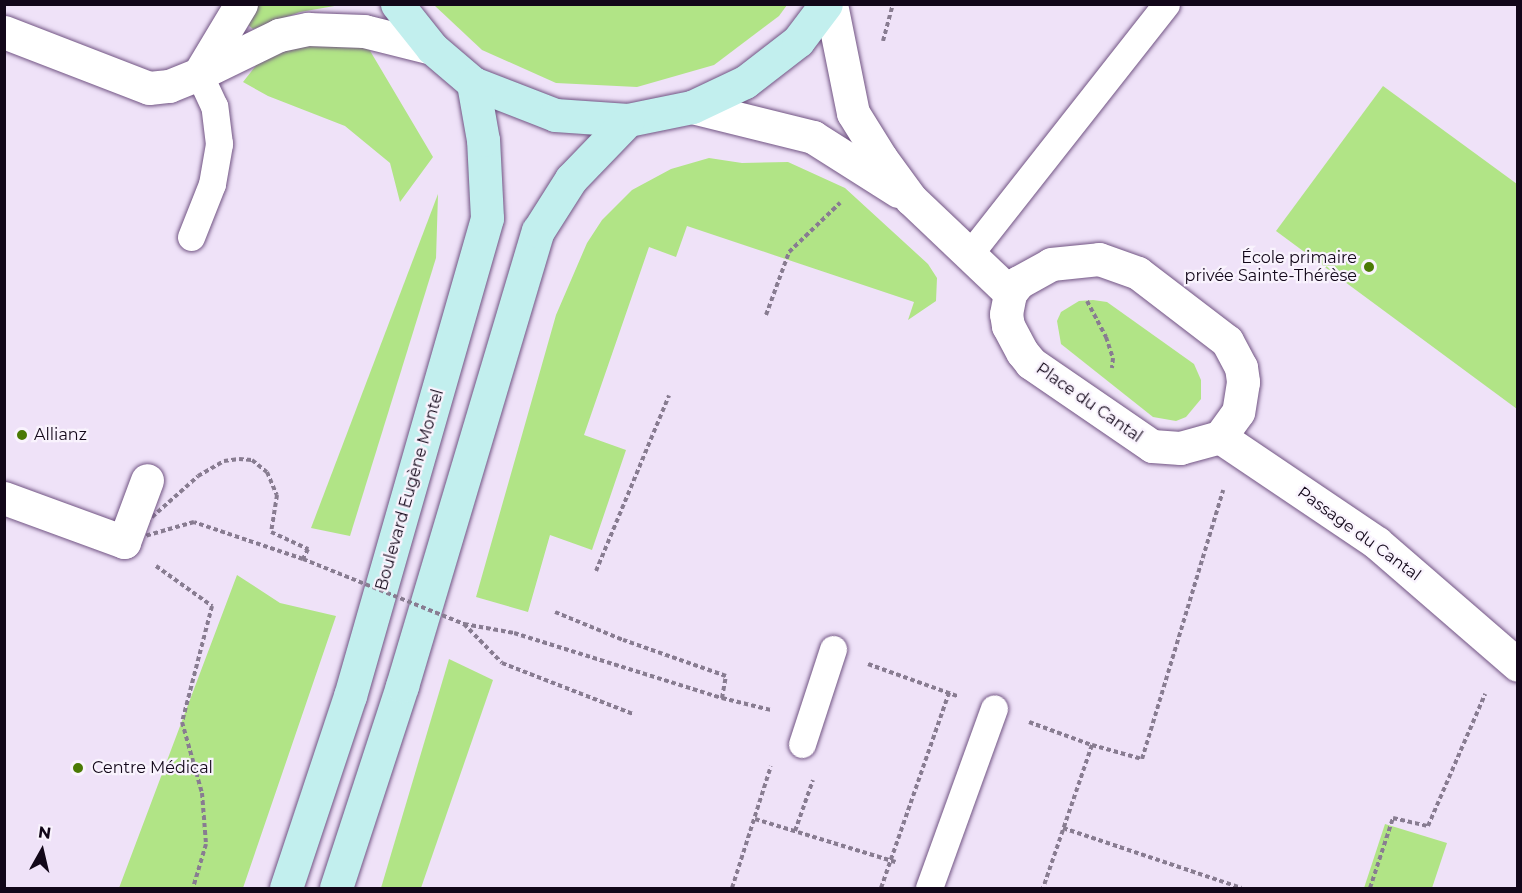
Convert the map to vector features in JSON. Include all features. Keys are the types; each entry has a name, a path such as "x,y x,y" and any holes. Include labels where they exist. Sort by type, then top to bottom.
{"main road":[{"path":"397,4 432,48 473,83 555,115 628,120 692,107 745,82 798,41 826,4"},
{"name":"Boulevard Eugène Montel","path":"286,888 350,696 487,218 483,140 473,83"},
{"path":"336,888 402,687 538,231 571,179 628,120"}],"street":[{"path":"199,74 241,4"},
{"path":"831,4 853,113 911,199 968,256 1010,293 1027,276 1051,264 1083,259 1127,266 1227,341 1241,367 1244,382 1238,412 1220,437"},
{"path":"4,32 149,88 169,86 279,35 308,29 364,31 432,48"},
{"path":"692,107 813,138 911,199"},
{"name":"Place du Cantal","path":"1010,293 1008,326 1022,352 1031,363 1086,401 1152,446 1180,448 1220,437"},
{"name":"Passage du Cantal","path":"1220,437 1377,543 1518,665"},
{"path":"4,498 128,546 147,480"}],"lane":[{"path":"968,256 1166,4"},
{"path":"191,237 212,184 219,144 214,106 199,74"},
{"path":"802,744 833,650"},
{"path":"929,888 994,708"}],"path":[{"path":"766,315 789,252 868,173"},
{"path":"1083,259 1084,294 1113,358 1112,371 1086,401"},
{"path":"596,571 669,396"},
{"path":"198,476 224,461 252,460 267,472 277,495 271,532 308,549 303,560"},
{"path":"1092,745 1142,759 1228,472 1264,466"},
{"path":"194,522 303,560 464,624 514,633 722,698 726,676 623,640 555,612"},
{"path":"151,561 212,606 182,722 202,793 206,844 193,888"},
{"path":"464,624 502,663 633,714"},
{"path":"1370,888 1393,818 1428,826 1485,694 1496,690"},
{"path":"881,888 950,693"},
{"path":"732,888 775,756"},
{"path":"755,819 902,864"},
{"path":"1063,828 1242,888"}],"green space":[{"path":"346,4 300,12 253,29 244,21 256,5"},
{"path":"434,5 787,5 779,16 714,65 637,87 556,83 482,50"},
{"path":"340,43 369,49 433,157 400,202 390,163 345,126 268,96 243,82 258,63 294,45"},
{"path":"1383,86 1517,184 1517,409 1276,231"},
{"path":"709,158 742,163 788,162 845,188 928,264 937,278 936,301 908,320 914,302 687,226 676,257 649,247 584,435 626,450 592,550 550,535 528,612 476,597 556,315 587,243 602,220 632,190 671,169"},
{"path":"438,194 436,258 350,536 311,528"},
{"path":"1079,301 1107,302 1194,364 1201,380 1201,399 1186,417 1176,421 1153,417 1061,344 1057,321 1061,312"},
{"path":"237,575 280,603 336,616 243,888 119,888"},
{"path":"449,659 493,680 421,888 381,888"},
{"path":"1385,824 1447,843 1432,888 1364,888"}],"place":[{"name":"École primaire privée Sainte-Thérèse","path":"1369,267"},
{"name":"Allianz","path":"22,435"},
{"name":"Centre Médical","path":"78,768"}]}
